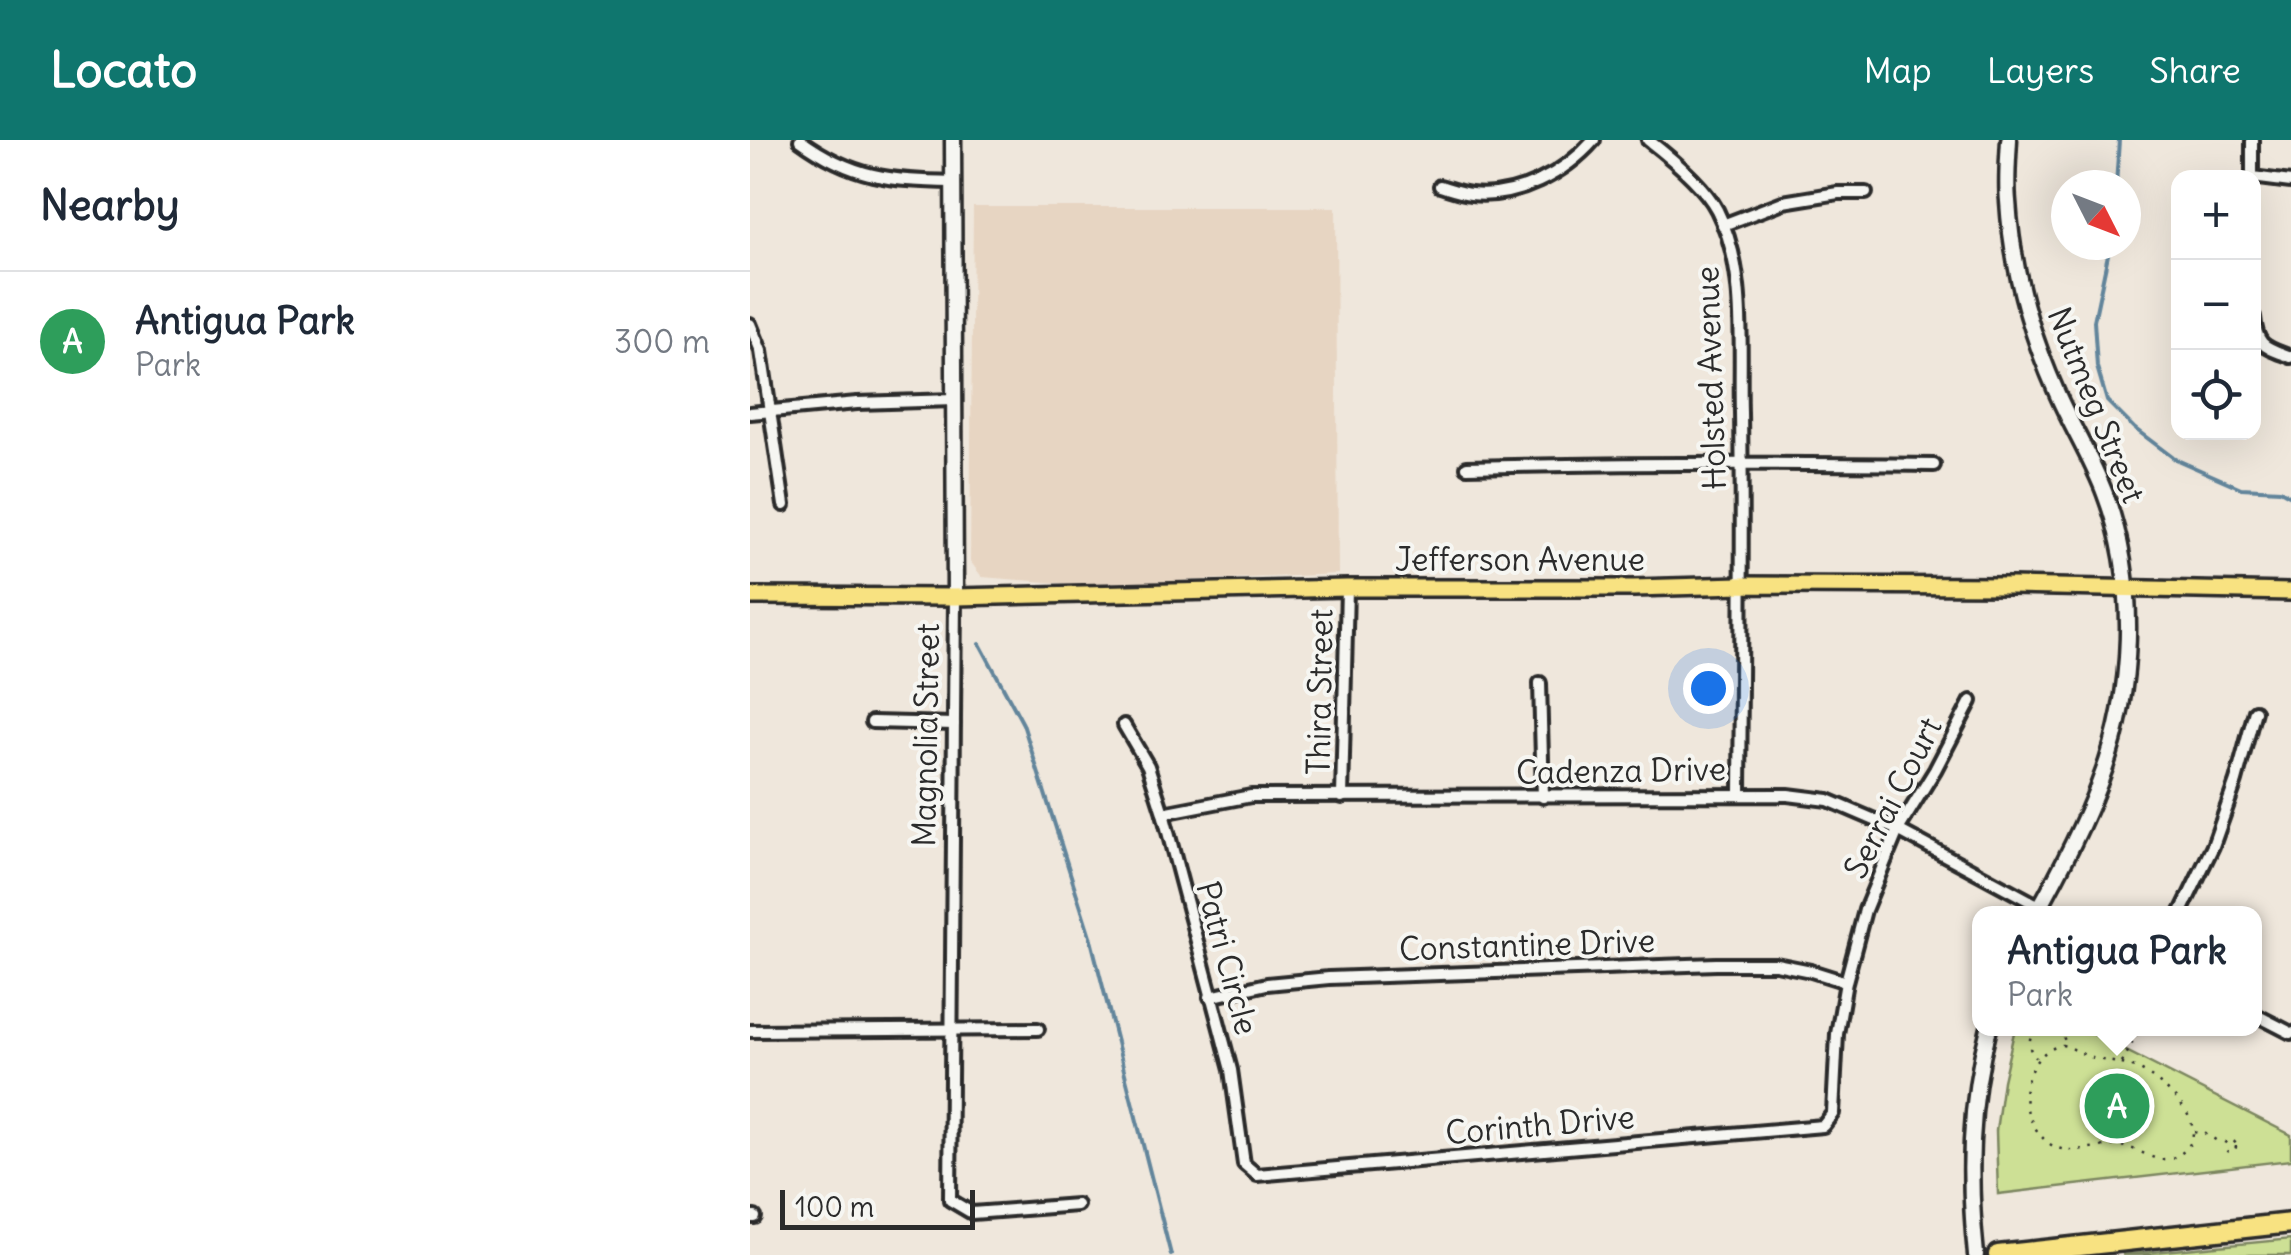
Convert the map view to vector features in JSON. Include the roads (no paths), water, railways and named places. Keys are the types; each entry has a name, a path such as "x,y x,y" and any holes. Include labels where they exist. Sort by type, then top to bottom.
{"highway":[{"path":"1998,1255 2291,1224"}],"main road":[{"name":"Magnolia Street","path":"953,140 954,597"},
{"name":"Nutmeg Street","path":"2009,140 2008,200 2016,263 2034,333 2056,391 2105,493 2119,541 2126,588 2128,647 2120,715 2101,780 2045,906"},
{"name":"Jefferson Avenue","path":"750,596 954,597 1741,585 2291,592"},
{"path":"1976,1255 1970,1151 1978,1068 1987,1036"}],"street":[{"path":"800,140 842,166 872,176 953,182"},
{"path":"1440,186 1470,194 1504,194 1570,165 1594,140"},
{"name":"Holsted Avenue","path":"1648,140 1679,165 1716,208 1735,261 1742,463 1740,794"},
{"path":"2252,140 2252,170"},
{"path":"2261,178 2291,182"},
{"path":"1722,225 1784,202 1866,192"},
{"path":"750,324 761,350 784,504"},
{"path":"2261,342 2291,357"},
{"path":"750,413 954,400"},
{"path":"1467,467 1934,465"},
{"name":"Thira Street","path":"1342,797 1348,588"},
{"name":"Magnolia Street","path":"954,597 950,1200 972,1213 1076,1205"},
{"path":"1540,682 1544,796"},
{"name":"Serrai Court","path":"1796,1127 1822,1126 1833,1112 1837,1034 1865,910 1898,830 1971,701"},
{"path":"2184,906 2213,846 2255,711"},
{"path":"872,722 954,724"},
{"name":"Patri Circle","path":"1124,725 1148,766 1163,814 1231,1070 1244,1164 1257,1175 1289,1173"},
{"name":"Cadenza Drive","path":"1163,814 1251,796 1788,795 1828,800 1898,830 2034,906"},
{"name":"Constantine Drive","path":"1210,997 1267,984 1329,978 1716,964 1776,964 1846,982"},
{"path":"2262,1018 2291,1033"},
{"path":"750,1031 1038,1029"},
{"name":"Corinth Drive","path":"1289,1173 1796,1127"}],"waterway":[{"path":"2117,170 2119,140"},
{"path":"2107,260 2094,321 2097,367 2107,401 2134,428 2175,459 2241,488 2280,490 2291,496"},
{"path":"980,644 1023,724 1090,936 1171,1255"}],"place":[{"name":"Antigua Park","path":"2117,1106"}]}
